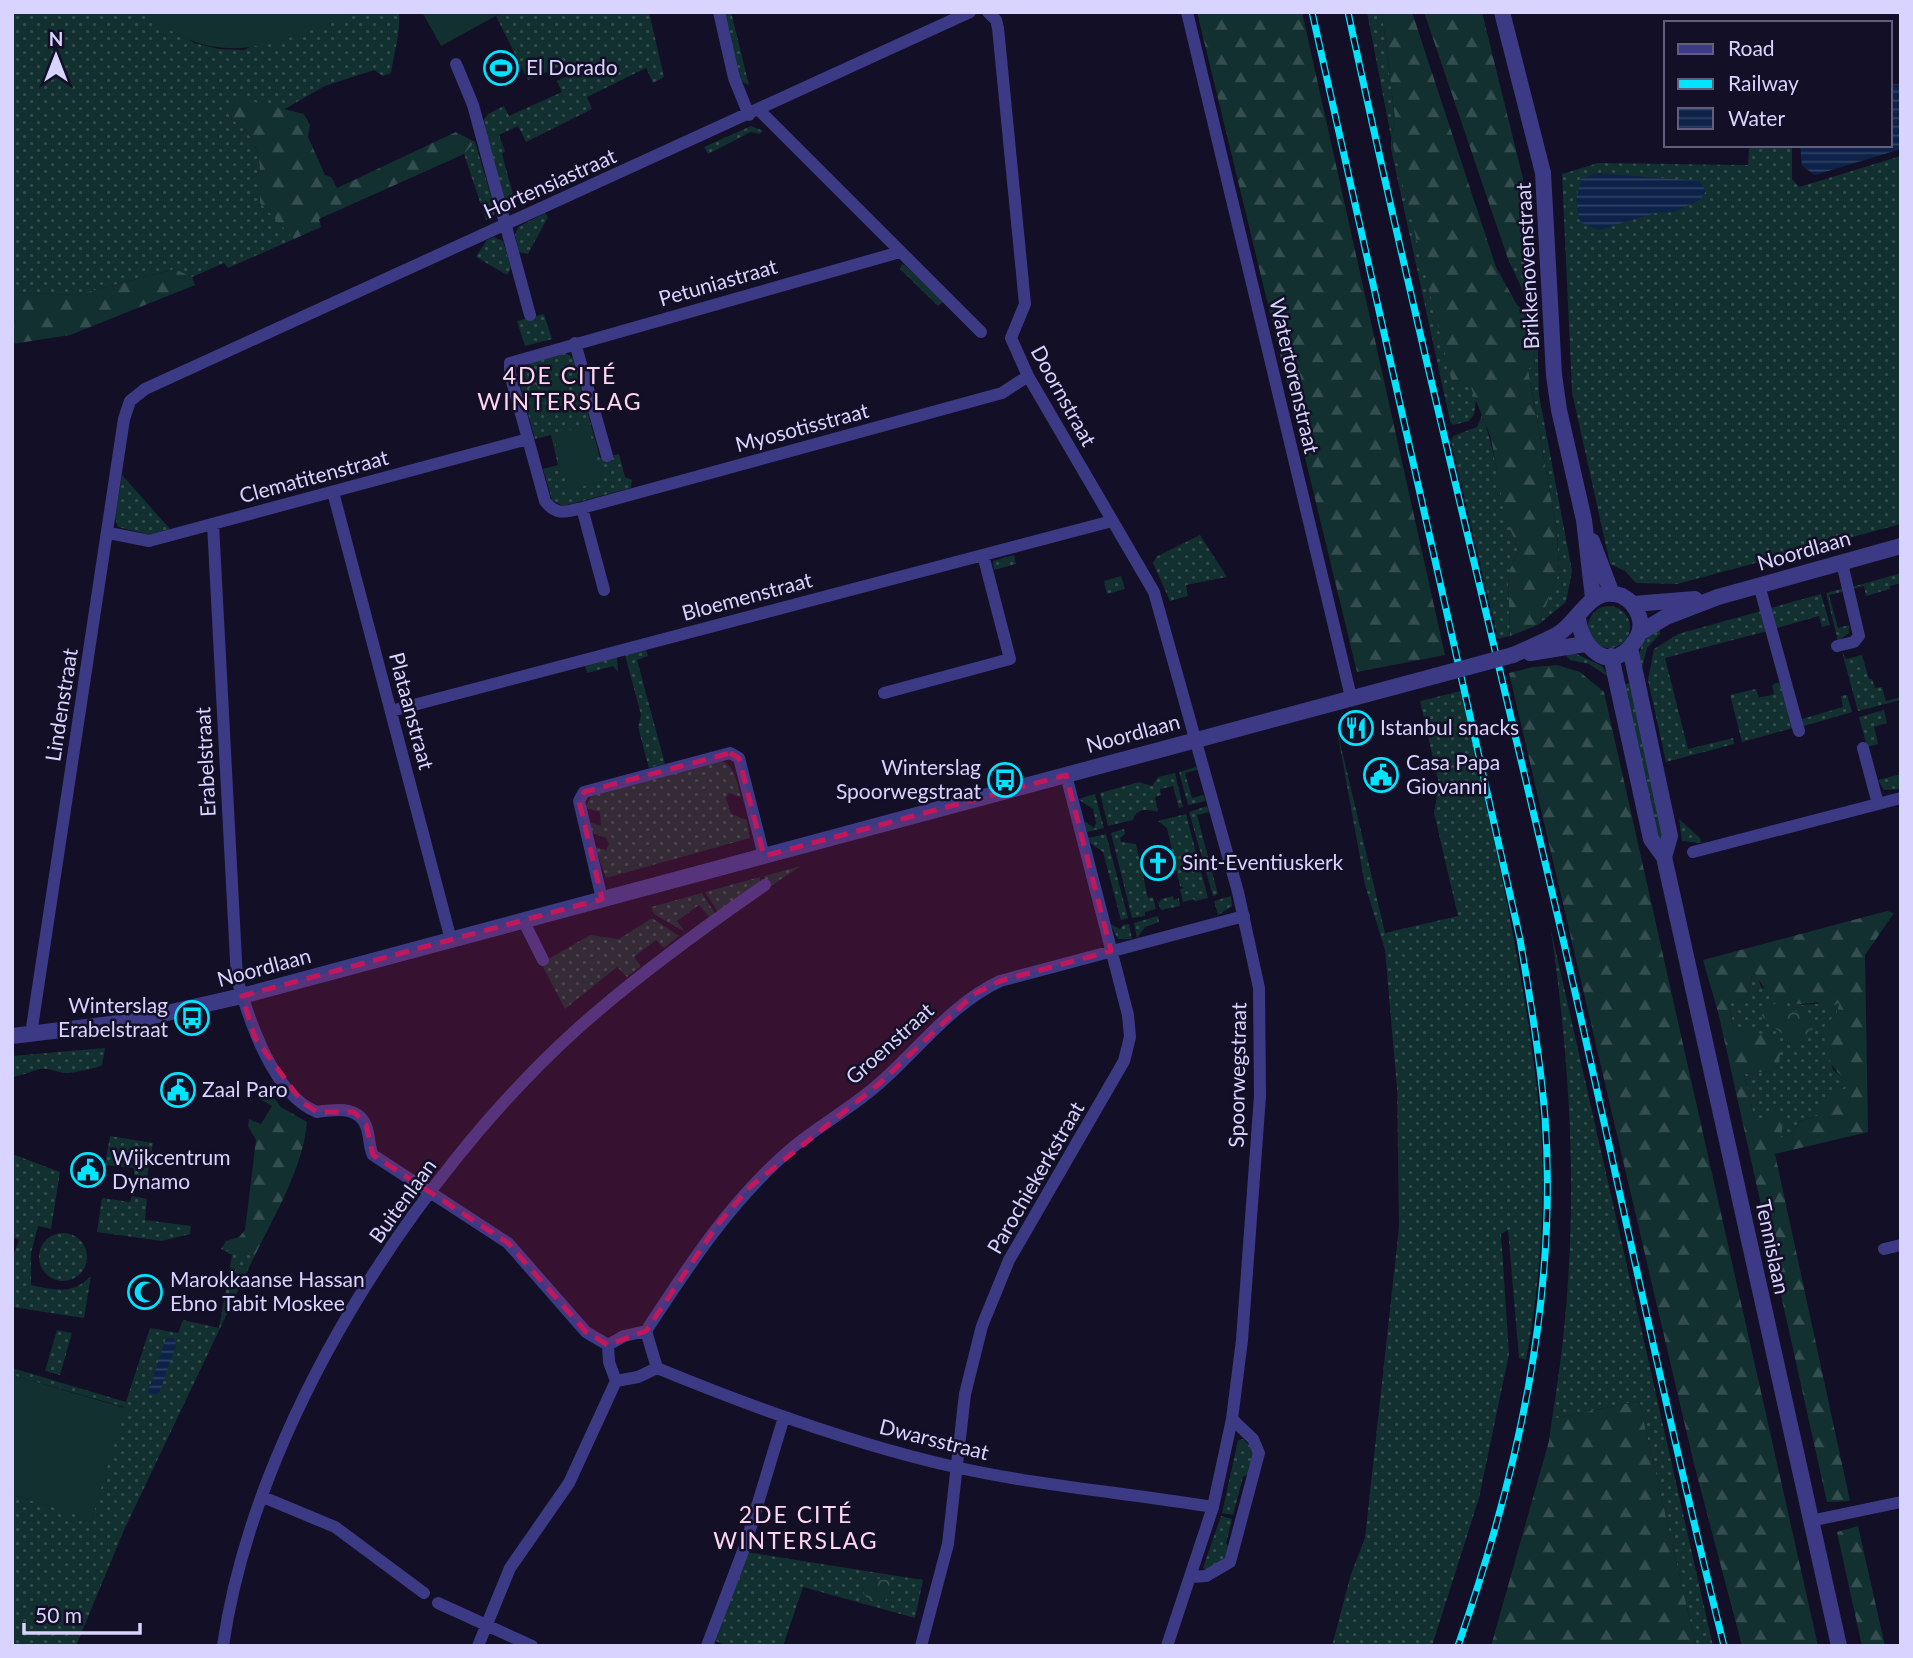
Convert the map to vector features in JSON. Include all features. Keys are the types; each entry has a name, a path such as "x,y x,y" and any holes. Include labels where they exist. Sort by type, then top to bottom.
{"street":[{"path":"719,12 734,78 754,113 981,332"},
{"name":"Hortensiastraat","path":"145,389 970,12"},
{"name":"Doornstraat","path":"988,12 996,20 998,28 1025,304 1011,338 1028,376 1154,592 1196,739"},
{"name":"Watertorenstraat","path":"1187,12 1351,697"},
{"name":"Brikkenovenstraat","path":"1502,12 1543,173 1554,375 1584,520 1593,598"},
{"name":"Hortensiastraat","path":"456,64 473,105 530,315"},
{"name":"Petuniastraat","path":"528,439 510,374 510,363 900,252"},
{"path":"575,343 607,456"},
{"name":"Myosotisstraat","path":"528,439 545,501 552,510 561,513 1002,393 1028,376"},
{"name":"Lindenstraat","path":"32,1034 124,419 131,401 145,389"},
{"name":"Clematitenstraat","path":"109,533 149,541 528,439"},
{"name":"Plataanstraat","path":"333,492 451,940"},
{"path":"582,509 604,590"},
{"name":"Brikkenovenstraat","path":"1584,520 1612,594"},
{"name":"Bloemenstraat","path":"391,711 1112,521"},
{"name":"Erabelstraat","path":"213,524 237,979 242,996"},
{"name":"Noordlaan","path":"1630,648 1639,633 1666,617 1718,597 1901,546"},
{"path":"884,692 1010,659 983,555"},
{"path":"1837,646 1854,642 1859,636 1842,562"},
{"path":"1759,585 1799,731"},
{"path":"1593,598 1612,594"},
{"name":"Noordlaan","path":"1612,594 1633,604 1718,597"},
{"name":"Noordlaan","path":"1513,655 1558,634 1578,618 1593,598"},
{"path":"1633,604 1639,614 1639,633"},
{"path":"1578,618 1585,644 1592,652 1611,656 1630,648"},
{"name":"Noordlaan","path":"12,1036 127,1022 242,996 1351,697 1513,655 1585,644"},
{"name":"Tennislaan","path":"1630,648 1670,836 1664,857"},
{"name":"Tennislaan","path":"1611,656 1651,839 1664,857 1839,1646"},
{"name":"Spoorwegstraat","path":"1167,1646 1213,1507 1232,1419 1242,1340 1262,1051 1259,988 1244,916 1196,739"},
{"path":"1863,748 1878,804"},
{"path":"602,900 579,801 584,792 730,752 739,758 764,856"},
{"name":"Parochiekerkstraat","path":"921,1646 948,1544 965,1394 982,1326 1009,1260 1050,1185 1101,1105 1129,1049 1128,1015 1066,775"},
{"path":"1693,852 1901,798"},
{"name":"Buitenlaan","path":"223,1646 241,1563 284,1442 328,1352 376,1271 431,1193 512,1095 576,1031 660,961 765,885"},
{"name":"Groenstraat","path":"646,1331 718,1224 750,1187 791,1149 879,1084 959,1007 1000,981 1244,916"},
{"path":"523,920 543,960"},
{"path":"242,996 256,1038 276,1074 302,1102 317,1112 346,1108 354,1112 366,1125 373,1155 508,1243 586,1332 608,1345"},
{"path":"1884,1249 1901,1245"},
{"path":"608,1345 624,1336 646,1331 657,1368 638,1377 616,1381"},
{"path":"478,1646 510,1568 569,1483 616,1381 609,1362 608,1345"},
{"name":"Dwarsstraat","path":"657,1368 784,1417 888,1450 956,1467 1213,1507"},
{"path":"707,1646 745,1546 784,1417"},
{"path":"1190,1577 1206,1577 1230,1562 1259,1453 1253,1439 1232,1419"},
{"path":"263,1497 335,1527 424,1593"},
{"path":"1810,1521 1901,1502"},
{"path":"438,1603 532,1646"}],"highlighted area":[{"path":"730,753 739,758 764,856 1066,775 1111,951 1000,981 974,994 879,1084 750,1187 718,1224 646,1331 608,1345 586,1332 508,1243 373,1155 366,1125 354,1112 317,1112 302,1102 255,1038 242,996 602,899 579,801 584,792"}],"green space":[{"path":"12,12 150,12 194,43 219,49 244,50 313,12 399,12 399,20 391,73 383,76 374,70 325,86 283,110 235,98 231,119 250,136 255,146 260,166 261,203 294,239 228,268 224,263 192,277 175,269 76,295 12,292"},
{"path":"145,12 362,12 277,41 251,47 226,48 200,43 173,32"},
{"path":"422,12 503,12 441,46"},
{"path":"503,12 649,12 664,77 653,83 646,68 587,97 592,109 526,142 518,126 499,135 516,205 510,207 505,202 483,121 488,114 504,106 509,116 562,92 557,81 567,76 563,65 528,80 496,16"},
{"path":"723,12 731,12 749,85 740,81"},
{"path":"1197,12 1302,12 1445,655 1357,672"},
{"path":"1367,12 1382,12 1395,119 1391,137"},
{"path":"1382,12 1412,12 1496,267 1517,305 1527,313 1535,365 1528,369 1557,532 1559,573 1538,625 1510,636 1508,574 1519,550 1505,517 1491,438 1471,388 1452,382 1391,137 1395,119"},
{"path":"1424,12 1482,12 1525,187 1528,253 1516,261 1508,259"},
{"path":"235,97 304,114 310,125 308,137 325,175 331,177 337,188 456,132 475,142 464,154 319,219 321,227 294,239 260,203 260,166 255,146 242,127 231,119"},
{"path":"751,126 763,131 760,134 751,132 708,154 704,147"},
{"path":"1391,137 1476,400 1474,415 1469,421 1453,425 1391,149"},
{"path":"475,142 495,209 494,215 486,220 464,154"},
{"path":"1792,147 1792,179 1799,187 1901,156 1901,524 1677,584 1636,583 1625,571 1610,564 1572,392 1562,174 1598,163 1748,165 1749,149"},
{"path":"545,213 548,217 528,254 519,252 515,235 518,227"},
{"path":"1527,234 1536,295 1534,298 1525,295 1508,259 1516,261 1527,253"},
{"path":"494,237 503,241 511,268 507,275 476,257 487,240"},
{"path":"902,264 943,302 938,306 900,269"},
{"path":"175,269 192,277 195,285 70,335 12,344 12,292 76,295"},
{"path":"1527,313 1537,318 1539,395 1572,571 1566,602 1538,625 1559,572 1557,532 1528,368 1535,365"},
{"path":"544,314 552,339 525,346 517,321"},
{"path":"566,353 573,358 600,458 619,454 625,477 632,480 631,488 563,506 552,500 543,469 558,465 551,435 535,439 517,374 519,366"},
{"path":"544,370 574,399 574,411 565,414 531,395 528,381 530,371"},
{"path":"1482,415 1507,516 1519,550 1508,574 1510,636 1498,639 1451,441 1453,436 1477,427"},
{"path":"588,425 603,481 568,490 553,434"},
{"path":"122,475 170,529 150,535 118,527 115,518"},
{"path":"1200,535 1227,577 1186,585 1188,596 1170,601 1153,563 1156,557"},
{"path":"1014,555 1016,564 994,570 993,561"},
{"path":"1901,573 1901,583 1866,596 1864,586 1852,587"},
{"path":"1121,576 1125,589 1107,594 1104,581"},
{"path":"1845,588 1846,591 1829,595 1838,628 1849,625 1849,633 1838,641 1826,593"},
{"path":"1821,594 1830,625 1822,627 1819,616 1777,628 1771,608"},
{"path":"1609,606 1624,612 1630,627 1624,642 1609,648 1594,642 1588,627 1594,612"},
{"path":"1761,611 1767,631 1665,658 1688,749 1733,738 1734,744 1666,762 1648,680 1654,649 1678,634"},
{"path":"1660,626 1660,634 1647,648 1642,668 1637,662 1643,641"},
{"path":"646,649 648,656 637,660 665,764 649,768 638,727 641,715 625,655"},
{"path":"1842,652 1846,659 1862,655 1869,679 1872,679 1875,688 1882,687 1886,701 1901,697 1901,700 1858,711"},
{"path":"1574,653 1602,666 1609,677 1589,664 1570,660 1565,654"},
{"path":"617,657 618,672 613,666 587,673 585,665"},
{"path":"1557,665 1580,672 1604,692 1818,1646 1742,1646 1694,1464 1509,673"},
{"path":"1780,682 1793,728 1742,742 1730,695 1756,689 1759,698 1774,694 1772,685"},
{"path":"1631,683 1663,839 1657,839 1621,685"},
{"path":"1461,691 1507,903 1534,1064 1543,1178 1535,1301 1526,1360 1519,1358 1508,1230 1501,1234 1509,1354 1479,1498 1432,1646 1332,1646 1351,1574 1365,1538 1399,1227 1397,1088 1385,950 1365,885 1336,725 1385,933 1458,916 1434,813 1439,784 1420,701"},
{"path":"1847,695 1852,712 1804,726 1802,719 1843,707 1841,696"},
{"path":"1884,710 1887,723 1874,727 1878,744 1867,747 1859,717"},
{"path":"717,760 728,765 734,774 741,797 729,793 726,798 731,814 747,820 750,838 606,878 595,847 606,850 609,844 606,838 592,833 589,822 601,826 600,812 585,808 591,796"},
{"path":"1196,767 1197,770 1185,773 1192,798 1204,795 1205,801 1188,805 1179,772"},
{"path":"1175,773 1183,807 1179,808 1173,786 1160,789 1161,795 1155,797 1158,812 1143,810 1137,813 1133,820 1108,826 1100,793 1139,782 1152,786 1158,777"},
{"path":"1901,774 1901,789 1884,790 1878,780"},
{"path":"1095,794 1104,828 1087,832 1084,821 1094,828 1096,823 1093,809 1078,799"},
{"path":"1207,806 1209,812 1197,815 1218,894 1213,896 1189,812"},
{"path":"1186,814 1208,898 1183,902 1180,889 1184,888 1180,886 1167,828 1158,821"},
{"path":"1679,819 1700,838 1701,843 1682,841"},
{"path":"1124,829 1121,842 1136,844 1148,898 1153,897 1156,909 1145,912 1145,916 1132,918 1111,833"},
{"path":"1106,834 1128,918 1121,920 1103,852 1090,843 1088,838"},
{"path":"801,866 771,886 764,881 764,876"},
{"path":"760,877 760,885 719,914 705,892"},
{"path":"702,893 716,915 711,919 699,905 677,921 685,932 654,914 651,907"},
{"path":"1173,896 1174,900 1179,898 1180,906 1161,910 1156,898 1159,903 1161,899"},
{"path":"1231,896 1232,906 1218,915 1214,901"},
{"path":"1887,911 1894,913 1865,955 1868,1132 1775,1154 1850,1501 1827,1502 1719,1016 1703,960","holes":["1756,974 1767,991 1789,1003 1818,1002 1823,1010 1839,1003 1837,1013 1824,1027 1825,1043 1831,1064 1847,1081 1847,1088 1827,1094 1821,1102 1821,1115 1800,1121 1792,1133 1781,1138 1783,1122 1777,1113 1755,1121 1744,1074 1771,1071 1779,1066 1780,1052 1774,1040 1749,1028 1735,1030 1728,1004 1742,1001 1749,993 1752,975"]},
{"path":"1158,916 1159,922 1145,927 1137,938 1134,923"},
{"path":"652,918 679,936 664,948 656,940 634,957 641,966 627,977 617,967 565,1009 542,965 545,961 590,935 619,939"},
{"path":"1110,924 1120,929 1129,924 1132,939 1118,939"},
{"path":"1551,930 1713,1646 1696,1646 1639,1401 1552,1419 1567,1295 1571,1175 1565,1054"},
{"path":"1757,974 1761,987 1802,1005 1839,1002 1837,1013 1824,1027 1833,1070 1847,1081 1847,1088 1821,1115 1800,1121 1792,1133 1781,1138 1755,1121 1744,1074 1771,1071 1735,1030 1728,1003 1742,1001 1749,993 1752,975"},
{"path":"1783,1003 1811,1020 1814,1026 1806,1043 1795,1043 1765,1021 1762,1015 1767,1005"},
{"path":"105,1048 102,1065 96,1067 69,1073 40,1069 12,1077 12,1056"},
{"path":"267,1089 281,1107 307,1122 305,1139 287,1190 255,1255 221,1249 226,1241 239,1237 245,1230 256,1140 248,1126 249,1119 261,1124 272,1106 260,1099"},
{"path":"110,1136 153,1143 147,1177 134,1175 134,1168 105,1165"},
{"path":"12,1154 60,1172 51,1229 38,1226 31,1253 31,1285 70,1289 91,1276 84,1318 12,1307 12,1259 19,1240 12,1237"},
{"path":"132,1196 147,1199 145,1220 191,1226 190,1234 162,1241 97,1232 102,1198 130,1202"},
{"path":"63,1233 80,1240 87,1257 80,1274 63,1281 46,1274 39,1257 46,1240"},
{"path":"221,1249 255,1255 124,1530 76,1646 12,1646 12,1495 92,1518 124,1407 12,1375 12,1368 126,1402 150,1328 178,1333 183,1320 219,1328 232,1255"},
{"path":"57,1330 72,1333 60,1375 45,1371"},
{"path":"12,1375 125,1408 92,1519 12,1495"},
{"path":"1639,1401 1696,1646 1491,1646 1549,1441 1552,1419"},
{"path":"1243,1439 1254,1450 1249,1473 1243,1477 1233,1515 1222,1513 1238,1440"},
{"path":"1221,1516 1232,1519 1226,1543 1230,1549 1226,1558 1206,1570 1203,1568"},
{"path":"1858,1526 1885,1646 1862,1646 1837,1532"},
{"path":"747,1552 923,1580 915,1618 803,1587 783,1646 726,1646 716,1641"},
{"path":"871,1578 894,1581 885,1602 867,1599 861,1587 864,1580"}],"water":[{"path":"1892,84 1901,84 1901,149 1815,175 1802,166 1800,147 1892,147"},
{"path":"1596,173 1700,181 1706,191 1700,200 1674,212 1655,213 1599,230 1580,222 1576,200 1581,179"},
{"path":"166,1338 174,1338 176,1346 159,1393 152,1395 148,1392"}],"railway":[{"path":"1312,12 1520,939 1538,1050 1545,1117 1545,1253 1539,1320 1515,1452 1479,1582 1458,1646"},
{"path":"1348,12 1724,1646"}],"place":[{"name":"El Dorado","path":"501,68"},
{"name":"Istanbul snacks","path":"1356,728"},
{"name":"Casa Papa Giovanni","path":"1381,775"},
{"name":"Winterslag Spoorwegstraat","path":"1005,780"},
{"name":"Sint-Eventiuskerk","path":"1158,863"},
{"name":"Winterslag Erabelstraat","path":"192,1018"},
{"name":"Zaal Paro","path":"178,1090"},
{"name":"Wijkcentrum Dynamo","path":"88,1170"},
{"name":"Marokkaanse Hassan Ebno Tabit Moskee","path":"145,1292"}],"district":[{"name":"4DE CITÉ WINTERSLAG","path":"560,389"},
{"name":"2DE CITÉ WINTERSLAG","path":"796,1528"}]}
